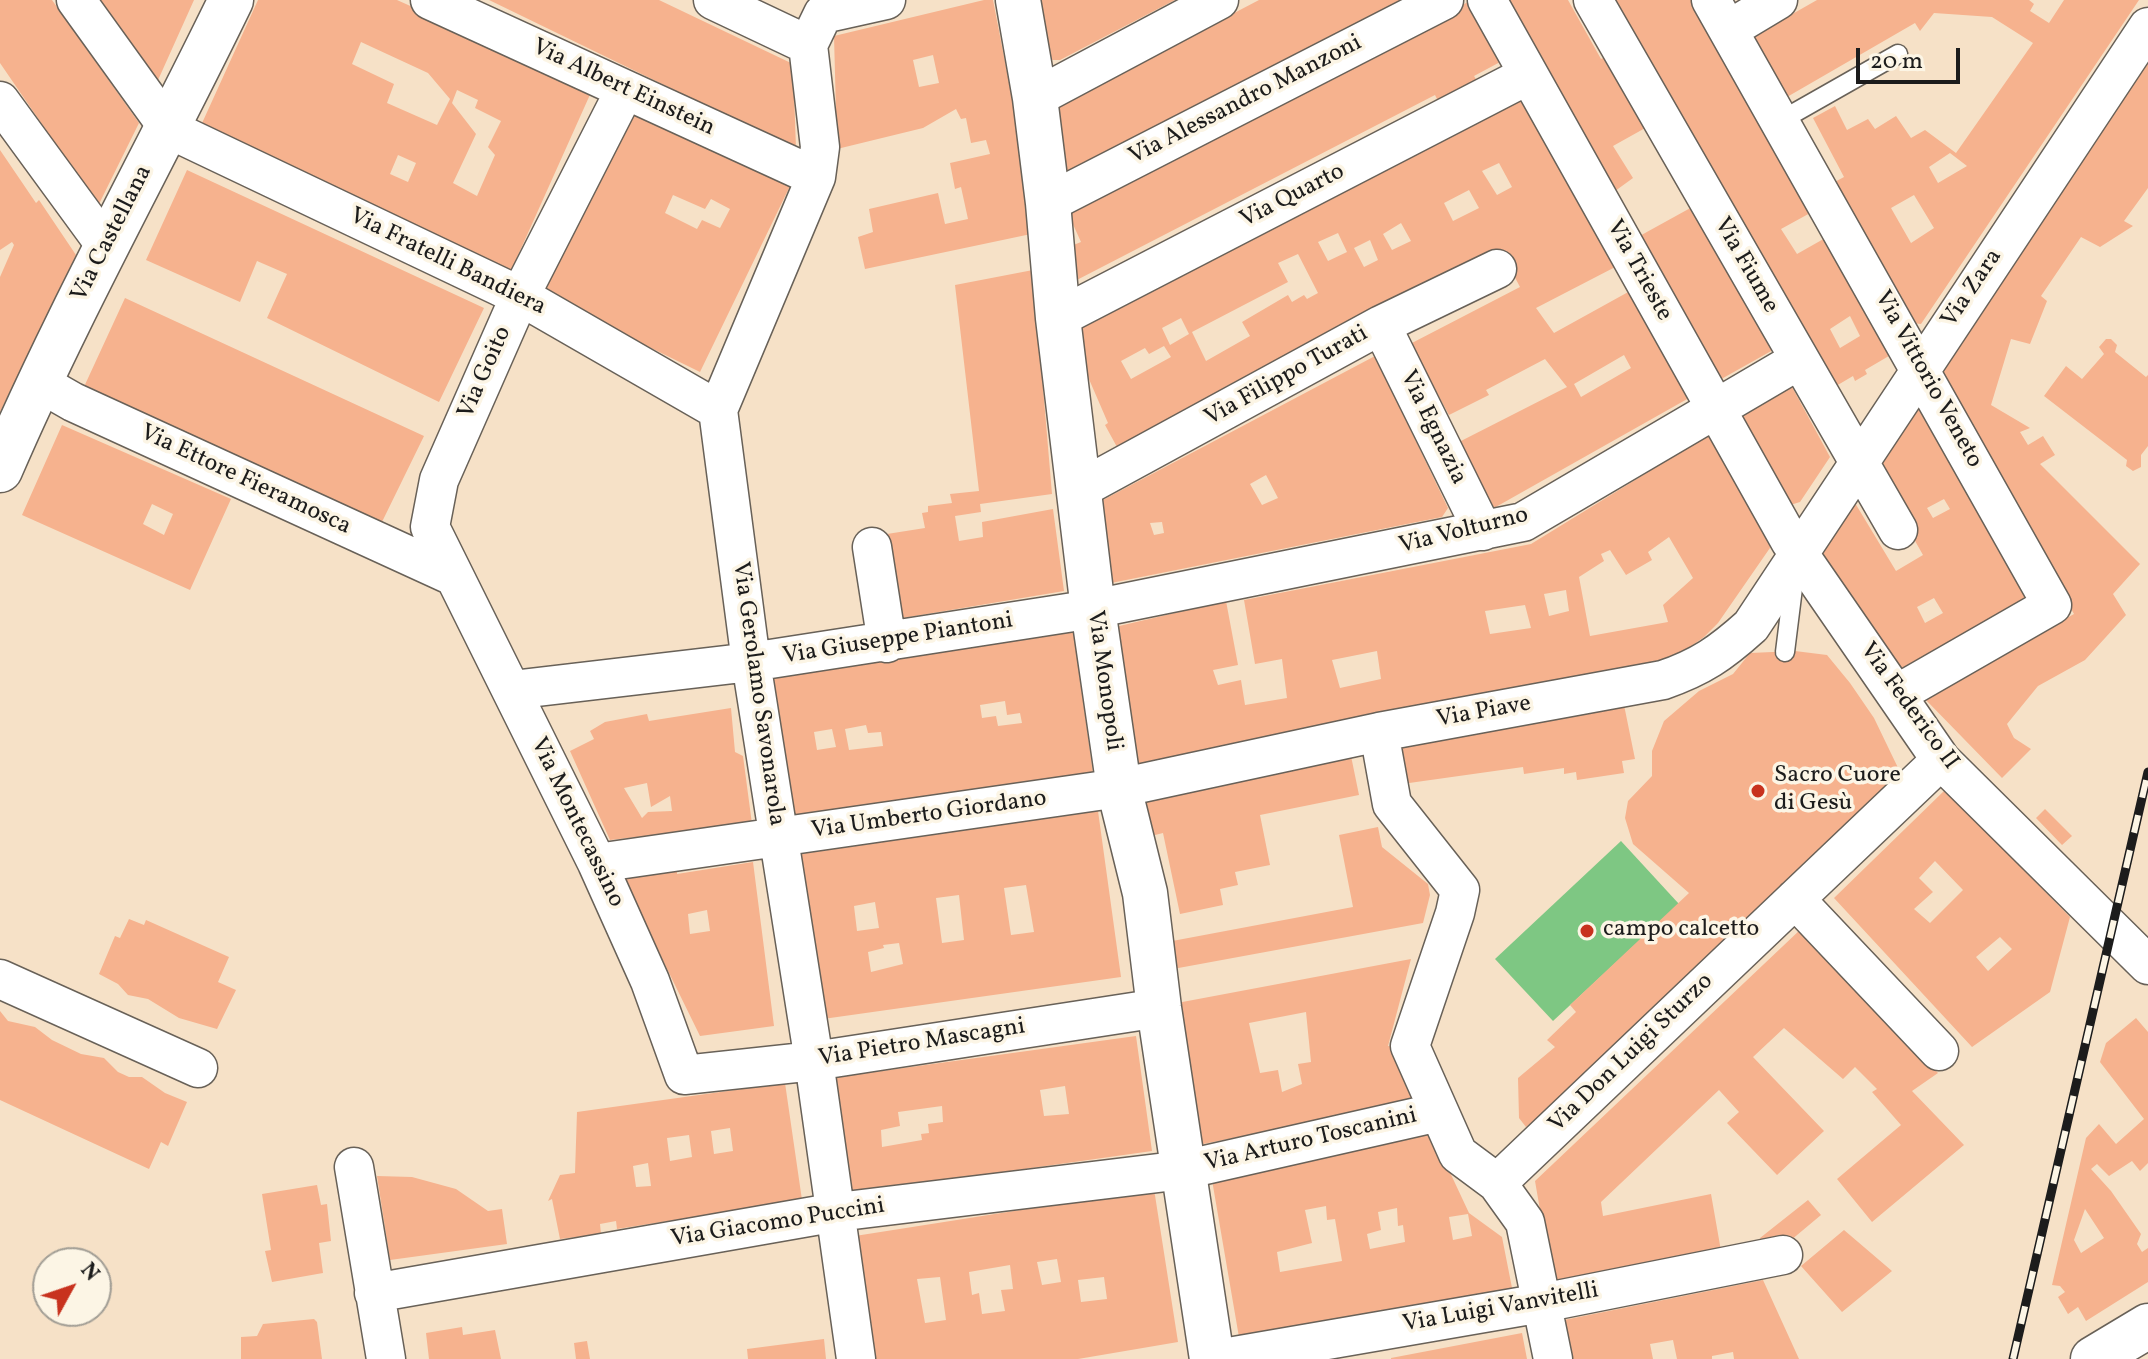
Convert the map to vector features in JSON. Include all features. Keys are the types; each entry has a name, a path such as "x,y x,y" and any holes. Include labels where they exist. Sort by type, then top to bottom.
{"street":[{"path":"76,0 169,129"},
{"name":"Via Castellana","path":"0,470 38,382 169,129 231,0"},
{"name":"Via Albert Einstein","path":"430,0 816,177"},
{"path":"713,0 808,45"},
{"path":"718,410 816,177 820,147 808,45 823,14 886,0"},
{"name":"Via Monopoli","path":"1018,0 1035,98 1048,203 1058,318 1093,609 1119,788 1145,893 1183,1170 1215,1359"},
{"path":"1035,98 1219,0"},
{"name":"Via Alessandro Manzoni","path":"1048,203 1444,0"},
{"name":"Via Trieste","path":"1487,0 1795,547"},
{"name":"Via Fiume","path":"1593,0 1898,530"},
{"path":"1720,15 1778,0"},
{"name":"Via Vittorio Veneto","path":"1720,15 2052,605 1897,694"},
{"name":"Via Zara","path":"1795,547 1859,462 2148,27"},
{"name":"Via Quarto","path":"1058,318 1528,75"},
{"name":"Via Goito","path":"453,576 430,527 439,480 520,296 625,90"},
{"path":"0,101 106,246"},
{"name":"Via Fratelli Bandiera","path":"169,129 520,296 718,410"},
{"name":"Via Filippo Turati","path":"1080,489 1381,325 1497,269"},
{"name":"Via Egnazia","path":"1381,325 1483,531"},
{"name":"Via Volturno","path":"1093,609 1523,522 1799,360"},
{"name":"Via Ettore Fieramosca","path":"38,382 87,409 453,576"},
{"name":"Via Gerolamo Savonarola","path":"718,410 751,662 837,1212 856,1359"},
{"path":"872,547 887,643"},
{"name":"Via Federico II","path":"1795,547 1941,760 2148,965"},
{"name":"Via Piave","path":"1119,788 1379,732 1663,680 1697,668 1751,626 1795,547"},
{"name":"Via Montecassino","path":"453,576 597,863 650,981 684,1075"},
{"name":"Via Giuseppe Piantoni","path":"512,690 751,662 1093,609"},
{"path":"1379,732 1392,804 1460,890 1410,1046 1458,1154 1497,1183 1525,1222 1553,1359"},
{"name":"Via Don Luigi Sturzo","path":"1497,1183 1941,760"},
{"name":"Via Umberto Giordano","path":"597,863 1119,788"},
{"path":"1795,899 1939,1051"},
{"path":"0,979 198,1068"},
{"name":"Via Pietro Mascagni","path":"684,1075 814,1061 1159,1008"},
{"name":"Via Arturo Toscanini","path":"1183,1170 1439,1112"},
{"path":"354,1167 386,1359"},
{"name":"Via Giacomo Puccini","path":"374,1293 837,1212 1183,1170"},
{"name":"Via Luigi Vanvitelli","path":"1215,1359 1542,1303 1783,1255"},
{"path":"2093,1359 2145,1334"}],"lane":[{"path":"1780,121 1898,54"},
{"path":"1785,652 1795,547"}],"green space":[{"name":"campo calcetto","path":"1621,841 1679,904 1553,1021 1495,959"}],"building":[{"path":"0,0 52,0 139,123 98,206 0,63"},
{"path":"89,0 194,0 154,89"},
{"path":"258,0 397,0 593,88 510,273 198,132","holes":["361,42 428,73 450,99 437,125 387,103 394,84 352,64","457,90 478,100 475,108 501,121 488,147 495,155 477,196 453,183 476,134 452,103","398,155 416,163 408,182 390,174"]},
{"path":"489,0 659,0 793,64 796,149"},
{"path":"993,0 1026,170 1031,234 865,269 858,237 873,232 869,209 938,193 945,224 968,219 961,187 955,189 950,163 990,154 986,140 971,143 966,118 961,119 956,109 923,128 837,149 834,36","holes":["933,55 939,83 919,87 913,60"]},
{"path":"1041,0 1175,0 1060,60 1053,60 1047,58 1034,8"},
{"path":"1259,0 1406,0 1063,176 1053,108"},
{"path":"1504,0 1568,0 1601,59 1607,56 1647,127 1613,146 1633,178 1611,194"},
{"path":"1613,0 1695,0 1812,212 1781,229 1797,254 1827,237 1894,353 1865,370 1867,374 1855,381 1853,376 1831,389","holes":["1850,316 1860,336 1840,348 1830,329"]},
{"path":"1817,0 2029,0 2034,4 2030,11 2049,23 2064,0 2139,0 1921,324 1912,323 1831,184 1844,177 1813,118 1835,106 1847,130 1868,119 1875,129 1896,116 1911,138 1925,130 1956,153 2033,43 1992,17 1934,13 1920,31 1915,23 1787,97 1752,37","holes":["1950,153 1967,166 1938,183 1929,167","1914,195 1934,228 1911,243 1891,208"]},
{"path":"1468,2 1502,61 1474,76 1479,84 1439,103 1435,95 1071,283 1066,248 1081,242 1067,211"},
{"path":"2148,56 2148,188 2124,221 2133,226 2100,247 2081,237 2041,296 2047,301 2030,344 2011,339 1991,405 2030,428 2020,432 2028,445 2043,436 2055,455 2040,464 2140,564 2113,594 2126,615 2085,660 2038,686 2007,724 2014,738 2031,749 2002,778 1924,698 2074,614 1938,367"},
{"path":"1526,94 1621,264 1536,308 1554,333 1630,291 1689,398 1494,508 1459,442 1567,387 1545,359 1486,390 1489,395 1449,415 1410,344 1520,287 1500,249 1238,389 1117,447 1105,425 1108,423 1082,363 1078,328","holes":["1499,163 1512,187 1497,195 1482,171","1469,190 1479,208 1453,221 1444,203","1401,223 1411,241 1392,250 1383,234","1338,233 1347,252 1328,261 1318,242","1370,240 1378,260 1364,267 1354,248","1298,254 1318,293 1307,299 1304,295 1292,302 1288,295 1242,322 1250,336 1206,361 1192,332 1288,282 1278,263","1181,318 1189,334 1170,345 1162,328","1164,346 1171,357 1131,379 1121,361 1145,348 1149,354","1624,355 1631,368 1581,397 1574,384"]},
{"path":"632,110 790,186 700,372 543,295","holes":["673,195 705,209 711,199 730,209 720,228 702,220 697,229 665,213"]},
{"path":"0,150 76,255 0,412 0,277 14,245 12,242 0,250"},
{"path":"187,170 484,308 439,402 267,318 287,274 257,261 240,302 146,260"},
{"path":"1694,206 1773,350 1716,382 1636,238"},
{"path":"1033,270 1052,494 980,504 981,512 955,516 959,541 983,537 982,522 1053,509 1064,591 897,619 887,534 925,528 922,513 928,512 928,506 952,503 950,494 979,491 955,285"},
{"path":"125,298 424,436 380,526 83,389"},
{"path":"2106,339 2117,345 2115,352 2146,377 2148,375 2148,446 2141,455 2141,467 2133,471 2126,466 2127,460 2044,396 2066,366 2082,379 2104,354 2099,347"},
{"path":"1375,356 1448,508 1442,517 1111,583 1099,502","holes":["1266,475 1278,498 1262,505 1250,484","1162,522 1164,533 1154,535 1150,523"]},
{"path":"1791,385 1830,457 1800,502 1787,506 1740,418"},
{"path":"1919,401 2033,596 1902,675 1813,547 1852,498 1896,571 1923,555 1870,461","holes":["1944,499 1950,509 1933,518 1927,508","1934,598 1943,613 1925,623 1917,607"]},
{"path":"62,425 231,499 190,590 22,515","holes":["152,504 173,514 164,535 143,524"]},
{"path":"1710,434 1772,545 1718,623 1676,657 1137,765 1115,627 1226,601 1238,665 1213,670 1218,685 1241,680 1245,705 1287,698 1282,659 1255,664 1244,600 1531,544","holes":["1669,537 1693,578 1663,605 1668,622 1590,636 1579,577 1604,561 1601,554 1610,550 1626,575 1652,560 1648,552","1566,590 1569,611 1549,616 1544,594","1525,605 1531,628 1490,634 1485,611","1377,651 1381,679 1340,688 1332,660"]},
{"path":"1073,629 1093,773 787,816 767,672","holes":["1005,701 1007,715 1020,713 1022,723 998,726 996,716 982,718 980,705","866,725 868,733 881,732 883,746 849,750 845,729","832,729 836,747 817,750 814,732"]},
{"name":"Sacro Cuore di Gesù","path":"1795,651 1827,655 1874,718 1901,774 1595,1073 1526,1127 1519,1118 1518,1078 1555,1047 1547,1040 1576,1012 1570,1005 1689,893 1633,844 1625,818 1628,801 1652,776 1652,751 1664,721 1699,691 1733,674 1750,653"},
{"path":"1623,700 1635,759 1622,761 1624,773 1577,780 1576,772 1564,774 1564,768 1524,774 1523,767 1402,784 1394,748"},
{"path":"731,708 735,752 743,756 752,824 610,840 570,751 594,739 590,731 605,722 647,714 649,721","holes":["647,783 651,807 670,796 672,811 648,812 642,818 624,788"]},
{"path":"1351,756 1359,795 1260,815 1270,865 1235,872 1238,885 1220,889 1223,905 1180,914 1163,833 1151,836 1143,799"},
{"path":"1945,790 2070,917 2050,992 1972,1047 1834,898","holes":["1935,861 1963,890 1930,923 1914,909 1933,892 1919,878","2000,937 2012,949 1988,971 1976,957"]},
{"path":"2045,809 2072,836 2062,845 2036,818"},
{"path":"1098,811 1121,977 823,1019 800,854","holes":["1026,885 1034,932 1011,935 1004,888","959,895 964,940 942,943 936,898","875,902 879,928 857,931 854,906","899,943 903,964 871,972 868,952 884,948 883,945"]},
{"path":"1378,827 1382,847 1428,884 1430,895 1423,923 1173,969 1167,942 1353,907 1339,835"},
{"path":"753,862 774,1026 700,1036 622,877 677,867 677,874","holes":["707,910 710,931 690,934 688,914"]},
{"path":"129,919 144,925 146,920 229,957 218,982 236,990 217,1029 179,1018 148,999 128,995 118,984 99,974 115,936 120,938"},
{"path":"1802,928 1938,1073 1912,1091 1964,1145 1872,1222 1837,1179 1901,1125 1872,1092 1877,1089 1855,1067 1843,1079 1784,1028 1753,1057 1824,1131 1777,1175 1727,1123 1739,1112 1719,1090 1601,1202 1603,1216 1711,1194 1721,1251 1553,1285 1535,1181"},
{"path":"1411,959 1388,1046 1395,1047 1420,1101 1198,1145 1177,1003","holes":["1306,1012 1311,1062 1298,1064 1302,1084 1282,1092 1278,1070 1260,1073 1249,1023"]},
{"path":"0,1011 8,1021 35,1027 52,1040 81,1054 104,1058 118,1072 129,1077 142,1077 165,1093 187,1102 168,1146 161,1142 149,1169 0,1100"},
{"path":"2136,1018 2148,1032 2148,1163 2140,1171 2132,1161 2109,1176 2097,1164 2091,1169 2111,1191 2141,1234 2137,1244 2142,1252 2148,1248 2148,1282 2086,1321 2078,1307 2068,1314 2058,1297 2065,1292 2060,1286 2052,1285 2086,1138 2099,1124 2116,1144 2144,1119 2100,1062 2106,1043","holes":["2085,1209 2104,1238 2081,1253 2074,1240"]},
{"path":"1136,1036 1152,1151 847,1194 831,1078","holes":["1065,1086 1069,1114 1044,1116 1040,1090","942,1106 943,1122 928,1124 929,1133 921,1134 922,1140 882,1147 881,1130 900,1126 898,1112"]},
{"path":"785,1083 802,1200 617,1229 616,1221 600,1224 601,1234 560,1239 552,1199 548,1201 560,1175 575,1173 577,1112","holes":["730,1128 733,1151 714,1154 711,1131","689,1135 692,1157 670,1161 667,1138","648,1163 651,1186 636,1187 633,1166"]},
{"path":"1432,1134 1469,1213 1502,1237 1513,1293 1240,1343 1212,1180","holes":["1326,1206 1327,1220 1335,1219 1342,1261 1280,1272 1277,1252 1312,1243 1305,1210","1397,1208 1398,1226 1403,1225 1405,1242 1370,1249 1367,1234 1381,1230 1378,1212","1468,1214 1472,1236 1453,1240 1449,1217"]},
{"path":"377,1176 412,1177 456,1189 488,1211 502,1209 507,1244 390,1260"},
{"path":"317,1185 321,1205 327,1204 331,1241 319,1243 323,1273 272,1282 265,1251 271,1250 262,1194"},
{"path":"1154,1189 1178,1342 1078,1359 869,1359 855,1236","holes":["1057,1259 1061,1282 1042,1285 1037,1262","1010,1265 1013,1289 1001,1290 1005,1311 982,1314 979,1293 972,1295 969,1272","940,1277 946,1320 925,1323 917,1279","1104,1277 1107,1299 1081,1302 1078,1280"]},
{"path":"1808,1200 1821,1215 1772,1256 1760,1238"},
{"path":"1844,1230 1892,1271 1842,1312 1801,1266"},
{"path":"1763,1280 1799,1359 1734,1359 1733,1352 1712,1356 1712,1359 1677,1359 1673,1340 1650,1344 1653,1359 1567,1359 1559,1321"},
{"path":"314,1319 322,1359 241,1359 241,1337 257,1336 263,1324"},
{"path":"462,1327 463,1335 495,1330 501,1359 429,1359 426,1333"},
{"path":"1522,1333 1527,1359 1391,1359 1391,1358"},
{"path":"824,1339 826,1359 748,1359 747,1349"},
{"path":"587,1341 590,1359 576,1359 574,1343"}],"railway":[{"path":"2013,1359 2148,772"}],"place":[{"name":"Sacro Cuore di Gesù","path":"1758,791"},
{"name":"campo calcetto","path":"1587,931"}]}
